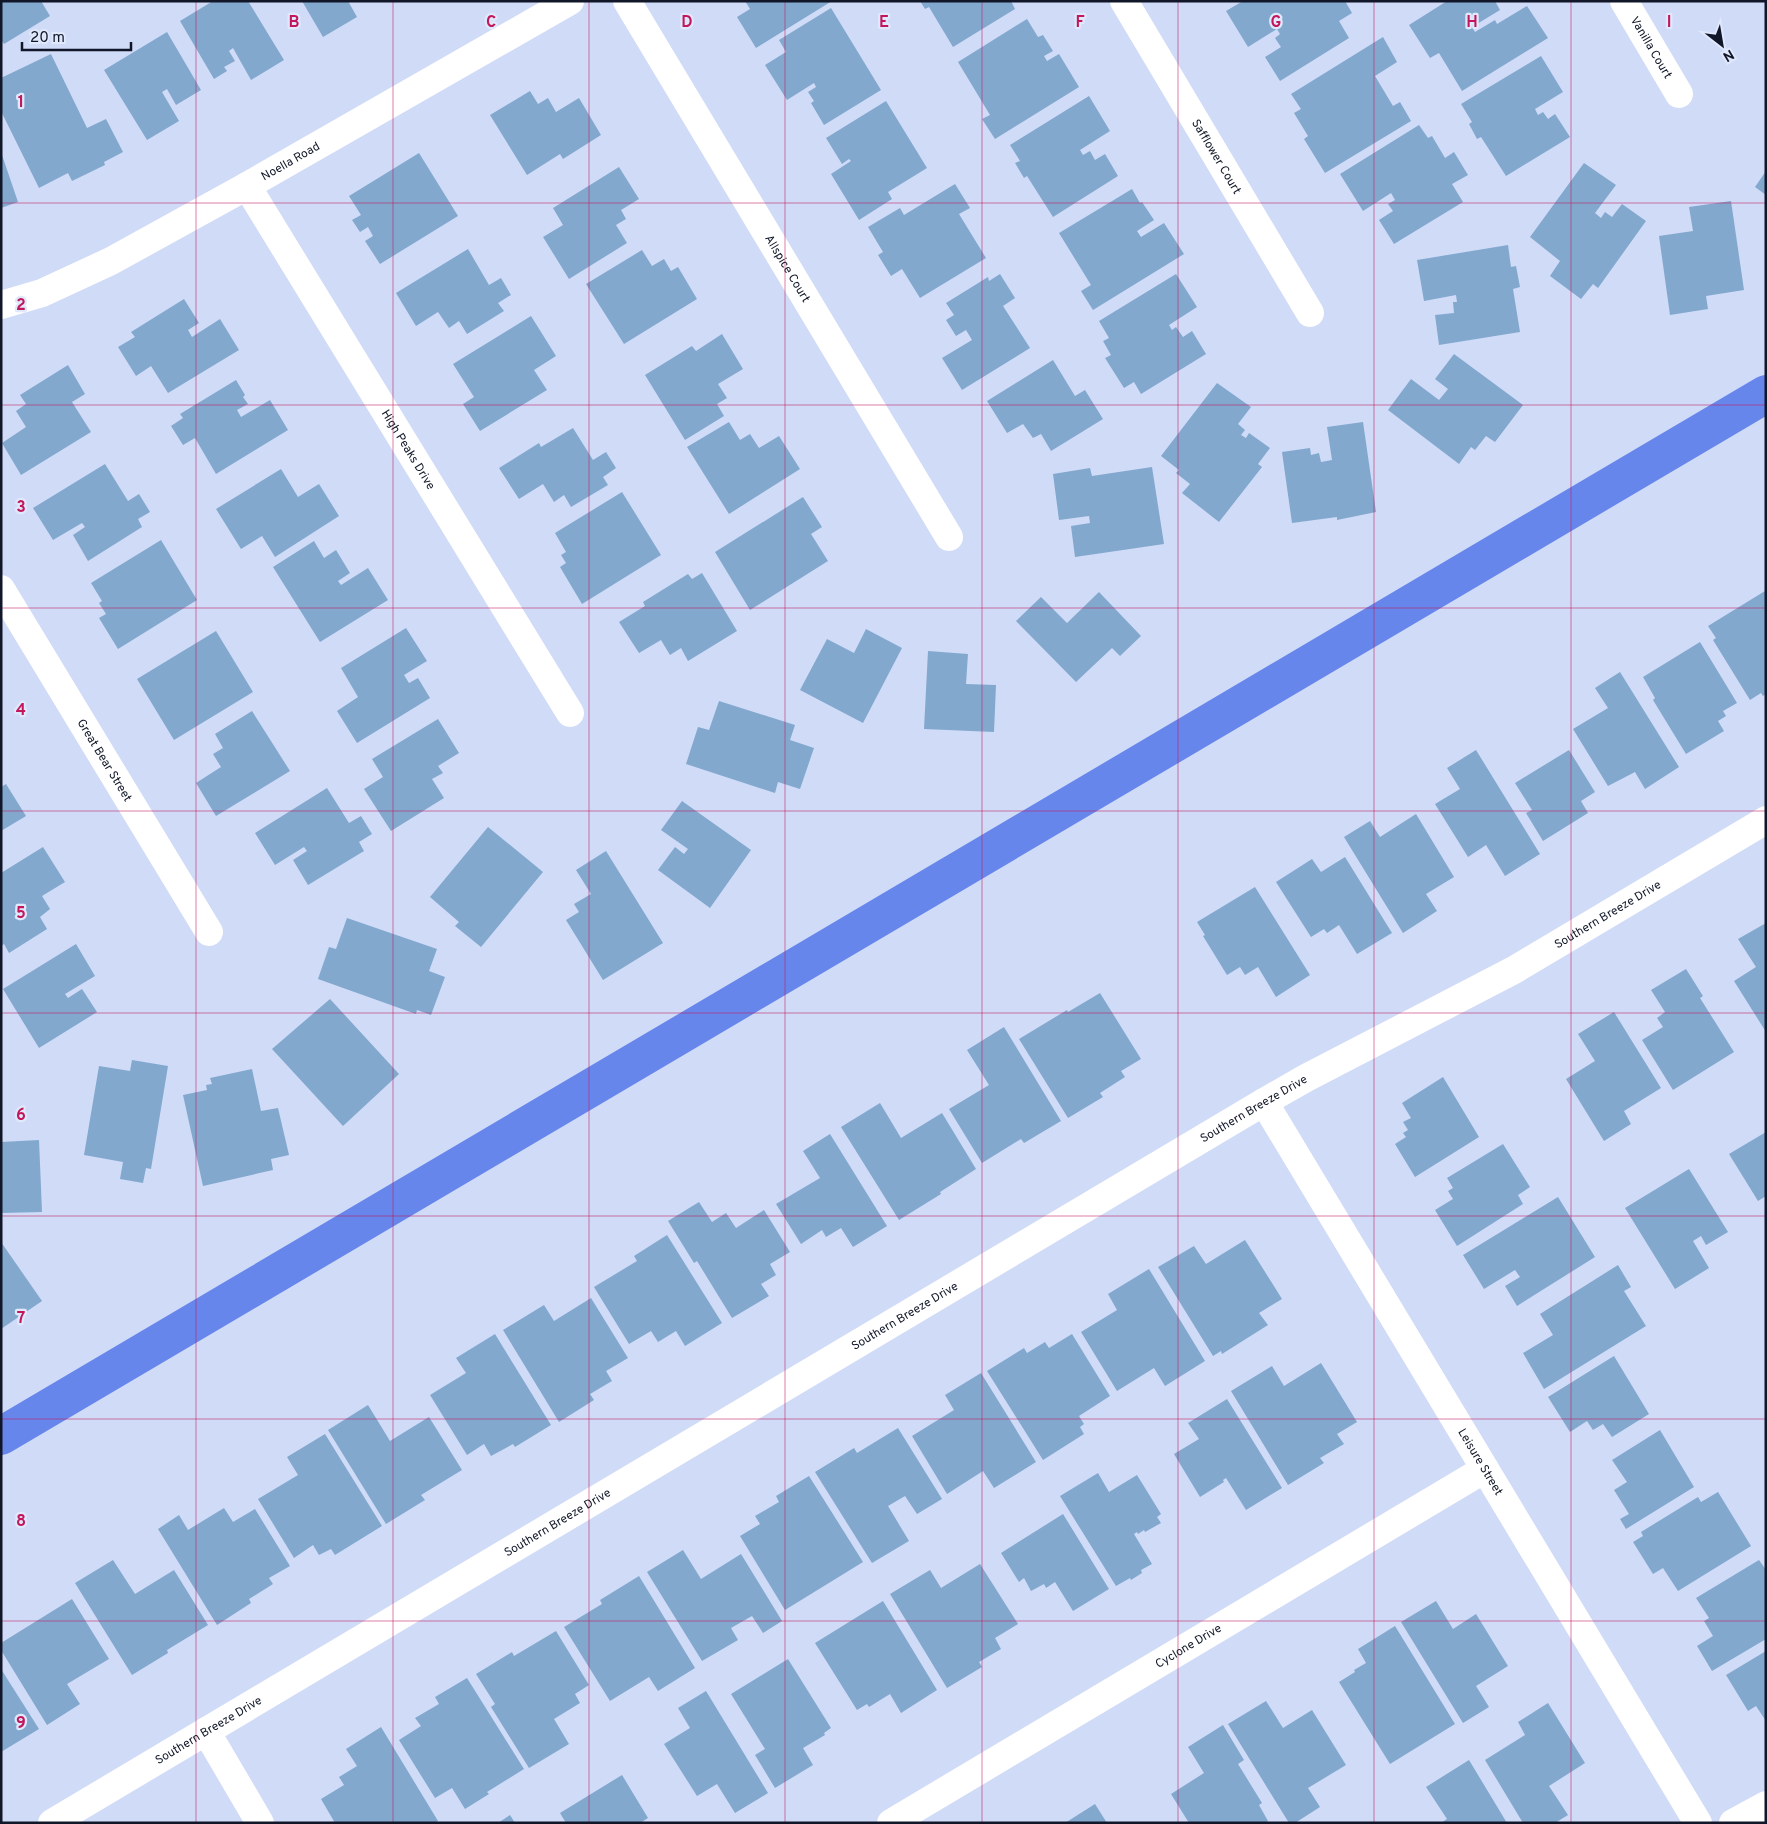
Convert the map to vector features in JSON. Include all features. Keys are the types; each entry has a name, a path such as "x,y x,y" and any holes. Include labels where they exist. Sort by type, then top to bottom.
{"street":[{"name":"Noella Road","path":"1,305 42,292 111,261 247,186 570,1"},
{"name":"Allspice Court","path":"627,1 949,537"},
{"name":"Safflower Court","path":"1124,1 1310,313"},
{"name":"Vanilla Court","path":"1624,1 1679,94"},
{"name":"High Peaks Drive","path":"247,186 570,713"},
{"name":"Great Bear Street","path":"1,589 209,932"},
{"name":"Southern Breeze Drive","path":"52,1823 1264,1102 1306,1078 1514,970 1766,820"},
{"name":"Leisure Street","path":"1264,1102 1698,1823"},
{"name":"Cyclone Drive","path":"891,1823 1485,1469"},
{"path":"206,1731 260,1823"},
{"path":"1733,1823 1766,1805"}],"building":[{"path":"1,1 41,1 50,16 4,44 1,40"},
{"path":"213,1 248,1 284,60 251,80 233,48 229,51 235,61 224,67 227,71 214,79 180,21"},
{"path":"302,1 348,1 357,17 323,37"},
{"path":"745,1 832,1 756,48 737,17 750,9"},
{"path":"920,1 1011,1 1015,9 953,47 929,7 925,9"},
{"path":"1243,1 1345,1 1352,13 1339,21 1349,38 1280,81 1265,57 1281,47 1275,38 1280,34 1277,29 1248,47 1226,11"},
{"path":"1447,1 1495,1 1500,10 1472,27 1475,32 1495,20 1497,24 1527,6 1548,38 1462,91 1439,53 1430,58 1409,25"},
{"path":"831,8 881,90 824,125 811,103 814,101 808,92 816,87 814,83 787,100 765,65 786,52 779,40"},
{"path":"1027,19 1038,37 1043,35 1053,51 1044,56 1047,61 1059,54 1079,87 995,139 982,119 990,115 958,62"},
{"path":"167,32 201,90 176,105 167,89 162,92 179,121 147,140 104,70"},
{"path":"1383,37 1397,62 1375,76 1393,106 1400,102 1411,121 1325,173 1304,139 1308,136 1294,113 1301,109 1291,94"},
{"path":"51,54 87,128 106,119 123,152 104,162 105,165 72,181 68,173 39,188 1,111 1,78"},
{"path":"1541,56 1563,92 1535,109 1538,115 1543,112 1548,119 1555,114 1570,137 1506,176 1481,137 1477,139 1469,124 1472,122 1461,104"},
{"path":"530,91 538,104 548,98 556,112 579,98 601,135 563,159 560,154 527,175 490,115"},
{"path":"1089,96 1110,131 1080,150 1083,155 1090,151 1095,160 1105,154 1118,176 1053,217 1027,176 1024,178 1015,163 1020,161 1010,145"},
{"path":"886,101 927,168 888,192 892,199 859,220 831,174 851,161 849,159 842,164 826,138"},
{"path":"1419,125 1428,138 1432,136 1445,158 1454,152 1468,175 1452,184 1463,202 1394,244 1379,220 1393,211 1388,204 1395,200 1391,193 1363,211 1340,174"},
{"path":"1,152 18,202 1,208"},
{"path":"419,153 458,216 380,264 365,241 373,236 368,227 360,232 352,220 361,215 349,196"},
{"path":"1584,163 1616,185 1595,213 1601,218 1605,212 1612,217 1622,204 1646,221 1598,288 1593,284 1581,299 1550,276 1560,261 1530,237"},
{"path":"619,167 639,199 621,210 626,219 616,225 627,243 569,279 543,237 563,225 553,208"},
{"path":"1766,171 1766,195 1755,187"},
{"path":"955,184 970,208 959,214 986,258 920,298 902,269 891,276 878,255 883,252 868,227 900,208 904,215"},
{"path":"1132,189 1140,203 1142,202 1154,220 1137,231 1141,237 1164,223 1184,254 1093,310 1081,291 1091,285 1059,233"},
{"path":"1731,201 1744,290 1706,296 1708,309 1670,315 1659,236 1693,231 1689,207"},
{"path":"1508,245 1511,267 1516,266 1520,287 1513,289 1520,332 1439,345 1435,315 1454,313 1453,302 1457,302 1456,295 1424,301 1417,260"},
{"path":"468,249 489,285 501,278 511,295 498,303 504,311 467,334 459,321 449,328 438,312 416,326 396,293"},
{"path":"642,250 652,266 664,259 671,271 678,267 697,299 624,344 586,284"},
{"path":"1000,274 1015,298 1003,306 1030,348 962,390 942,358 972,340 966,330 956,336 946,320 954,315 946,303 988,277 989,281"},
{"path":"1176,274 1197,307 1169,325 1172,330 1176,327 1183,337 1192,331 1206,354 1141,394 1134,382 1124,388 1105,358 1111,355 1103,341 1109,338 1099,321"},
{"path":"184,299 199,323 188,330 192,337 220,319 239,350 168,393 151,366 136,376 118,347 135,337 131,332"},
{"path":"531,316 556,356 534,370 547,390 480,431 463,404 474,397 453,364"},
{"path":"722,334 743,369 718,384 727,398 717,404 724,416 685,440 645,375 692,346 696,351"},
{"path":"1454,354 1523,405 1495,442 1486,436 1475,450 1471,447 1459,464 1388,410 1411,379 1439,400 1448,389 1435,379"},
{"path":"1053,360 1075,396 1085,390 1103,419 1051,451 1041,434 1033,438 1023,424 1007,433 987,401"},
{"path":"68,365 85,394 72,402 91,432 21,475 2,443 26,427 16,411 26,404 20,395"},
{"path":"236,380 248,404 237,410 241,417 270,400 288,430 216,474 195,438 183,445 171,426 183,418 180,414"},
{"path":"1217,383 1251,407 1238,424 1245,430 1241,435 1246,438 1249,433 1270,448 1258,464 1262,467 1219,522 1182,493 1190,484 1176,473 1179,470 1161,456"},
{"path":"729,422 740,440 750,434 759,448 779,436 800,469 729,514 687,447"},
{"path":"1363,422 1376,512 1337,520 1337,517 1292,523 1282,452 1310,448 1311,455 1319,453 1321,462 1332,460 1327,427"},
{"path":"573,428 593,460 606,452 616,468 603,477 608,485 571,507 564,495 554,502 543,484 519,499 499,468 539,443 541,447"},
{"path":"105,464 128,501 139,494 150,512 138,519 142,527 88,561 73,535 85,527 82,523 53,540 33,508"},
{"path":"1152,467 1164,544 1075,557 1071,526 1090,523 1089,516 1059,520 1053,474 1090,468 1092,476"},
{"path":"281,469 298,497 319,484 339,516 275,557 262,536 241,549 216,509"},
{"path":"622,492 661,555 582,604 560,567 566,563 561,555 566,552 555,533"},
{"path":"803,497 822,527 811,534 828,561 750,610 715,552"},
{"path":"161,540 197,600 118,649 99,618 106,614 99,603 102,601 91,583"},
{"path":"314,541 324,558 336,550 350,573 338,581 341,585 368,568 388,600 320,642 273,567"},
{"path":"702,573 737,631 688,661 681,648 670,655 661,640 639,653 619,622 645,606 643,602 688,574 692,579"},
{"path":"1765,591 1766,694 1763,696 1761,693 1750,700 1713,640 1716,638 1708,626"},
{"path":"1099,592 1141,636 1120,656 1112,648 1076,682 1016,621 1041,597 1067,623"},
{"path":"406,628 427,661 404,675 409,683 418,678 430,698 357,743 337,711 358,697 341,668"},
{"path":"866,629 902,648 863,723 800,690 827,639 854,653"},
{"path":"216,631 253,692 174,740 137,679"},
{"path":"1700,642 1737,703 1723,711 1726,716 1718,721 1724,731 1686,754 1653,700 1655,698 1643,677"},
{"path":"928,651 968,654 966,684 996,685 994,732 924,729"},
{"path":"1620,672 1679,767 1645,789 1635,772 1608,786 1573,729 1608,708 1595,688"},
{"path":"719,701 795,725 790,740 814,748 800,789 778,782 775,793 686,764 698,727 709,730"},
{"path":"252,711 290,771 216,816 196,783 221,767 213,754 223,748 215,734"},
{"path":"438,719 459,753 438,766 443,773 432,779 444,798 391,831 364,789 383,777 372,759"},
{"path":"1476,750 1540,854 1505,876 1486,845 1468,857 1435,804 1460,789 1447,768"},
{"path":"1569,750 1595,792 1581,801 1588,813 1543,841 1526,813 1532,810 1515,783"},
{"path":"6,784 26,816 1,831 1,787"},
{"path":"327,788 349,823 361,816 372,834 359,842 364,851 308,885 293,860 307,851 304,847 275,865 255,833"},
{"path":"682,801 751,850 710,908 658,870 675,847 684,854 688,849 661,830"},
{"path":"1416,814 1454,877 1426,894 1437,911 1403,933 1344,837 1370,821 1380,837"},
{"path":"488,827 543,872 481,947 455,926 459,922 430,897"},
{"path":"43,847 65,882 42,896 50,909 40,917 47,929 9,953 4,944 1,946 1,873"},
{"path":"606,851 663,943 603,980 566,920 579,912 574,904 591,894 576,870"},
{"path":"1345,857 1392,933 1357,954 1339,925 1327,933 1324,929 1311,937 1276,882 1312,859 1321,872"},
{"path":"1255,887 1310,975 1276,997 1258,967 1245,975 1240,967 1227,975 1203,936 1205,935 1197,922"},
{"path":"347,918 437,949 429,971 445,977 431,1015 417,1010 416,1014 318,979 329,947 336,949"},
{"path":"1766,923 1766,1032 1734,981 1756,967 1738,939"},
{"path":"76,944 95,976 65,994 68,998 82,989 97,1012 39,1048 3,989"},
{"path":"1686,969 1703,996 1700,998 1734,1052 1673,1090 1642,1040 1663,1027 1657,1018 1665,1012 1651,990"},
{"path":"1100,993 1141,1059 1121,1071 1125,1077 1100,1093 1103,1097 1068,1118 1019,1039 1067,1010 1068,1012"},
{"path":"330,999 399,1074 343,1126 272,1049"},
{"path":"1614,1012 1661,1088 1624,1111 1631,1124 1604,1141 1566,1079 1595,1061 1578,1034"},
{"path":"1004,1027 1061,1121 1024,1143 1021,1139 982,1163 949,1109 989,1085 967,1050"},
{"path":"132,1060 168,1066 151,1169 146,1168 143,1183 120,1179 123,1162 84,1155 99,1066 130,1071"},
{"path":"252,1069 261,1111 278,1108 289,1155 271,1159 273,1170 203,1186 183,1095 207,1090 206,1085 212,1084 210,1078"},
{"path":"1443,1077 1479,1137 1415,1177 1395,1144 1406,1137 1403,1133 1408,1130 1403,1122 1411,1118 1402,1103"},
{"path":"880,1103 901,1138 942,1113 976,1169 940,1192 941,1194 899,1220 841,1127"},
{"path":"1766,1132 1766,1196 1758,1201 1729,1154"},
{"path":"830,1134 887,1226 853,1247 841,1228 826,1237 822,1230 801,1244 776,1204 820,1178 803,1151"},
{"path":"39,1140 42,1212 1,1213 1,1142"},
{"path":"1503,1144 1530,1187 1518,1195 1523,1204 1457,1246 1435,1210 1453,1199 1448,1191 1453,1188 1447,1178"},
{"path":"1689,1169 1728,1232 1706,1245 1701,1236 1693,1241 1709,1268 1675,1289 1625,1208"},
{"path":"1558,1197 1595,1257 1517,1306 1505,1286 1520,1277 1515,1270 1484,1289 1463,1255"},
{"path":"699,1202 712,1222 726,1213 736,1228 764,1210 790,1252 770,1264 776,1275 761,1284 769,1296 732,1318 697,1261 694,1263 668,1221"},
{"path":"667,1235 722,1323 685,1346 676,1331 658,1342 651,1331 629,1344 594,1287 637,1261 634,1256"},
{"path":"1245,1240 1282,1299 1259,1313 1268,1325 1222,1354 1221,1351 1213,1356 1158,1267 1194,1246 1206,1264"},
{"path":"1,1242 42,1301 1,1329"},
{"path":"1618,1265 1631,1287 1624,1291 1646,1326 1544,1389 1523,1353 1553,1335 1540,1314"},
{"path":"1149,1269 1205,1361 1165,1386 1154,1368 1117,1391 1081,1332 1117,1310 1108,1294"},
{"path":"591,1298 628,1358 606,1371 612,1381 590,1394 594,1400 559,1422 503,1330 544,1305 554,1321"},
{"path":"495,1334 551,1425 515,1447 513,1444 491,1456 484,1444 467,1455 430,1395 466,1373 456,1358"},
{"path":"1072,1334 1110,1396 1079,1416 1084,1424 1080,1427 1084,1434 1043,1460 987,1371 1024,1348 1027,1353 1045,1342 1049,1348"},
{"path":"1614,1356 1649,1414 1612,1437 1603,1424 1593,1430 1587,1421 1570,1432 1548,1397"},
{"path":"1321,1363 1357,1422 1337,1434 1344,1444 1320,1458 1324,1463 1288,1485 1231,1391 1272,1366 1284,1386"},
{"path":"981,1373 1036,1462 994,1488 983,1471 947,1494 912,1436 954,1410 945,1395"},
{"path":"1227,1399 1282,1488 1246,1510 1226,1478 1223,1480 1224,1482 1200,1497 1174,1454 1199,1439 1188,1423"},
{"path":"368,1405 390,1441 429,1417 462,1470 421,1495 425,1500 386,1524 328,1430"},
{"path":"898,1428 942,1499 917,1514 905,1496 888,1506 909,1541 872,1563 815,1472 854,1448 857,1453"},
{"path":"1660,1430 1694,1487 1626,1529 1620,1519 1629,1514 1614,1490 1627,1482 1612,1460"},
{"path":"325,1434 382,1526 335,1555 331,1549 319,1555 313,1545 294,1558 258,1499 298,1475 287,1457"},
{"path":"1098,1473 1109,1492 1137,1475 1161,1514 1157,1517 1161,1523 1145,1532 1144,1530 1134,1534 1152,1564 1141,1570 1142,1573 1131,1580 1130,1578 1116,1586 1060,1496"},
{"path":"809,1476 863,1562 785,1610 740,1536 760,1524 755,1516 779,1502 776,1496"},
{"path":"1718,1492 1751,1546 1678,1591 1663,1568 1653,1574 1633,1542 1643,1536 1641,1532 1698,1497 1701,1502"},
{"path":"224,1508 233,1522 255,1509 290,1566 269,1578 273,1584 249,1599 251,1603 217,1625 158,1529 179,1515 188,1530"},
{"path":"1063,1514 1109,1589 1073,1611 1055,1582 1046,1588 1044,1584 1031,1591 1024,1578 1019,1582 1001,1553"},
{"path":"683,1550 701,1579 741,1554 782,1621 763,1633 752,1616 731,1628 738,1640 702,1661 647,1572"},
{"path":"113,1560 135,1594 174,1570 208,1625 167,1650 168,1653 132,1675 75,1583"},
{"path":"1759,1560 1766,1570 1766,1639 1712,1671 1697,1646 1713,1636 1704,1621 1709,1618 1696,1598"},
{"path":"980,1564 1018,1624 995,1638 1001,1649 979,1662 982,1667 947,1688 890,1594 930,1570 941,1588"},
{"path":"639,1576 695,1668 658,1691 649,1677 610,1701 564,1627 602,1604 600,1600"},
{"path":"72,1599 109,1659 67,1684 80,1704 47,1725 1,1650 1,1643"},
{"path":"883,1601 937,1690 901,1713 890,1694 869,1707 867,1704 857,1710 815,1643"},
{"path":"1436,1601 1453,1629 1476,1614 1508,1666 1476,1686 1489,1707 1463,1723 1401,1622"},
{"path":"1395,1626 1455,1724 1390,1764 1339,1682 1366,1663 1358,1649"},
{"path":"556,1631 589,1685 575,1694 580,1703 554,1719 569,1744 529,1768 491,1707 495,1704 476,1674 512,1652 514,1656"},
{"path":"1766,1651 1766,1721 1756,1706 1748,1711 1726,1675"},
{"path":"788,1659 831,1728 824,1733 825,1735 803,1748 813,1765 775,1788 755,1755 765,1749 731,1694"},
{"path":"1,1669 39,1729 1,1752"},
{"path":"467,1678 524,1769 487,1792 489,1794 465,1809 452,1788 435,1798 399,1740 421,1726 415,1718 439,1704 435,1697"},
{"path":"706,1691 768,1793 735,1813 717,1784 697,1796 664,1744 690,1728 678,1708"},
{"path":"1266,1701 1283,1728 1312,1710 1346,1765 1308,1788 1320,1807 1295,1823 1289,1823 1228,1724"},
{"path":"1548,1703 1585,1763 1549,1786 1568,1815 1555,1823 1523,1823 1485,1760 1525,1735 1518,1722"},
{"path":"1223,1725 1244,1760 1238,1764 1262,1803 1259,1805 1268,1821 1265,1823 1189,1823 1171,1794 1204,1773 1188,1747"},
{"path":"381,1727 438,1821 435,1823 335,1823 321,1799 344,1785 339,1777 357,1766 346,1749"},
{"path":"1469,1760 1507,1823 1441,1823 1447,1819 1426,1787"},
{"path":"622,1775 648,1818 640,1823 566,1823 560,1813"},
{"path":"1095,1804 1107,1823 1065,1823"},
{"path":"510,1815 515,1823 498,1823"}],"waterway":[{"path":"1,1436 1766,394"}]}
